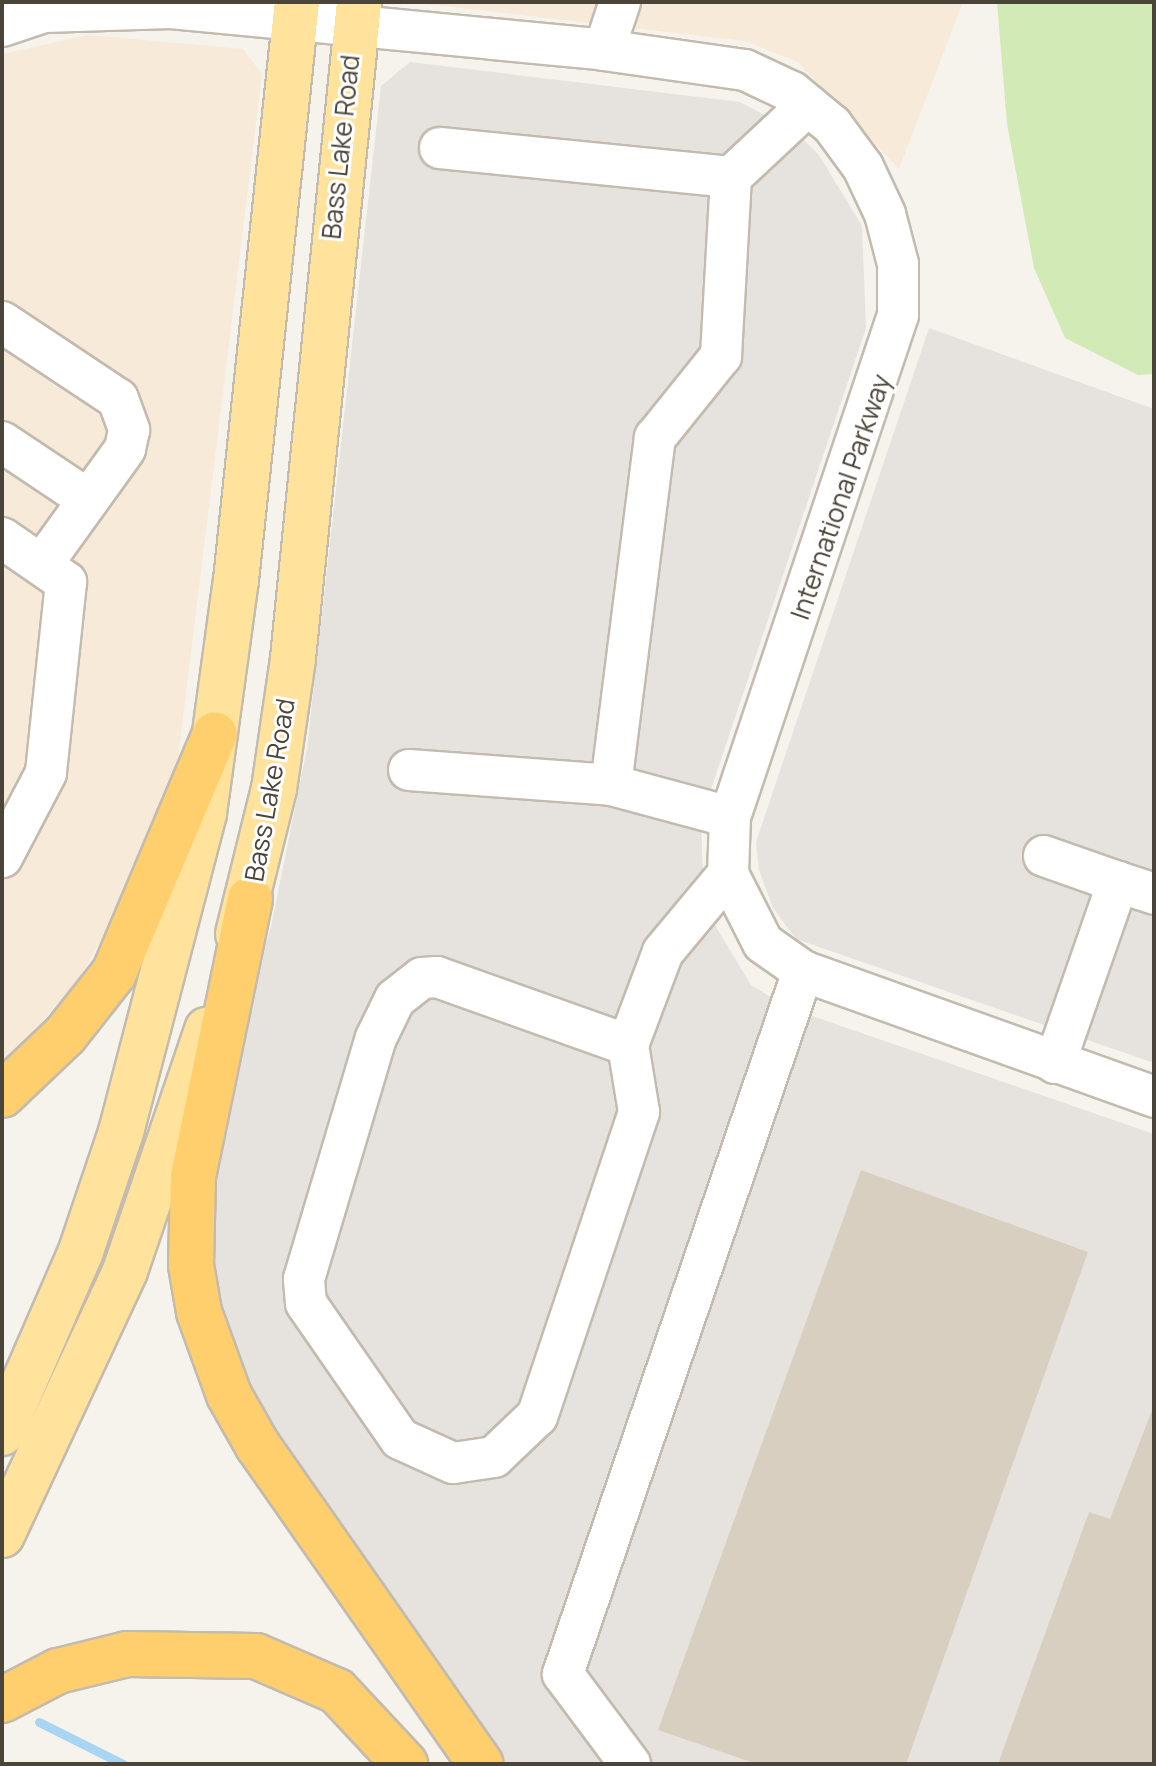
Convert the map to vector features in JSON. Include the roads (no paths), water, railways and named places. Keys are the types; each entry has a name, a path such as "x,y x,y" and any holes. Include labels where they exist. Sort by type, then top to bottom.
{"highway":[{"path":"2,1095 65,1035 114,973 215,734"},
{"path":"250,899 193,1177 191,1265 199,1312 229,1395 258,1446 481,1764"},
{"path":"2,1700 58,1671 127,1654 256,1656 337,1691 405,1764"}],"main road":[{"path":"2,1433 81,1251 121,1132 167,970 215,734 296,10"},
{"name":"Bass Lake Road","path":"2,1535 125,1271 250,899 293,658 357,14"}],"street":[{"path":"604,50 620,2"},
{"name":"International Parkway","path":"2,26 44,12 108,6 357,14 745,70 808,105 863,167 885,214 898,264 898,315 730,817 728,874 763,943 803,971 1154,1097"},
{"path":"611,785 655,438 721,356 731,177 808,105"},
{"path":"440,148 731,177"},
{"path":"2,322 118,399 129,430 125,449 43,563"},
{"path":"2,442 87,499"},
{"path":"2,538 43,563 66,582 46,773 2,857"},
{"path":"409,770 611,785 730,817"},
{"path":"1044,856 1136,888 1055,1063"},
{"path":"628,1045 437,977 422,978 395,999 376,1038 304,1279 306,1303 400,1439 453,1463 494,1457 537,1416 639,1112 628,1045 663,952 728,874"},
{"path":"630,1764 563,1674 803,971"}],"waterway":[{"path":"39,1722 123,1764"}]}
